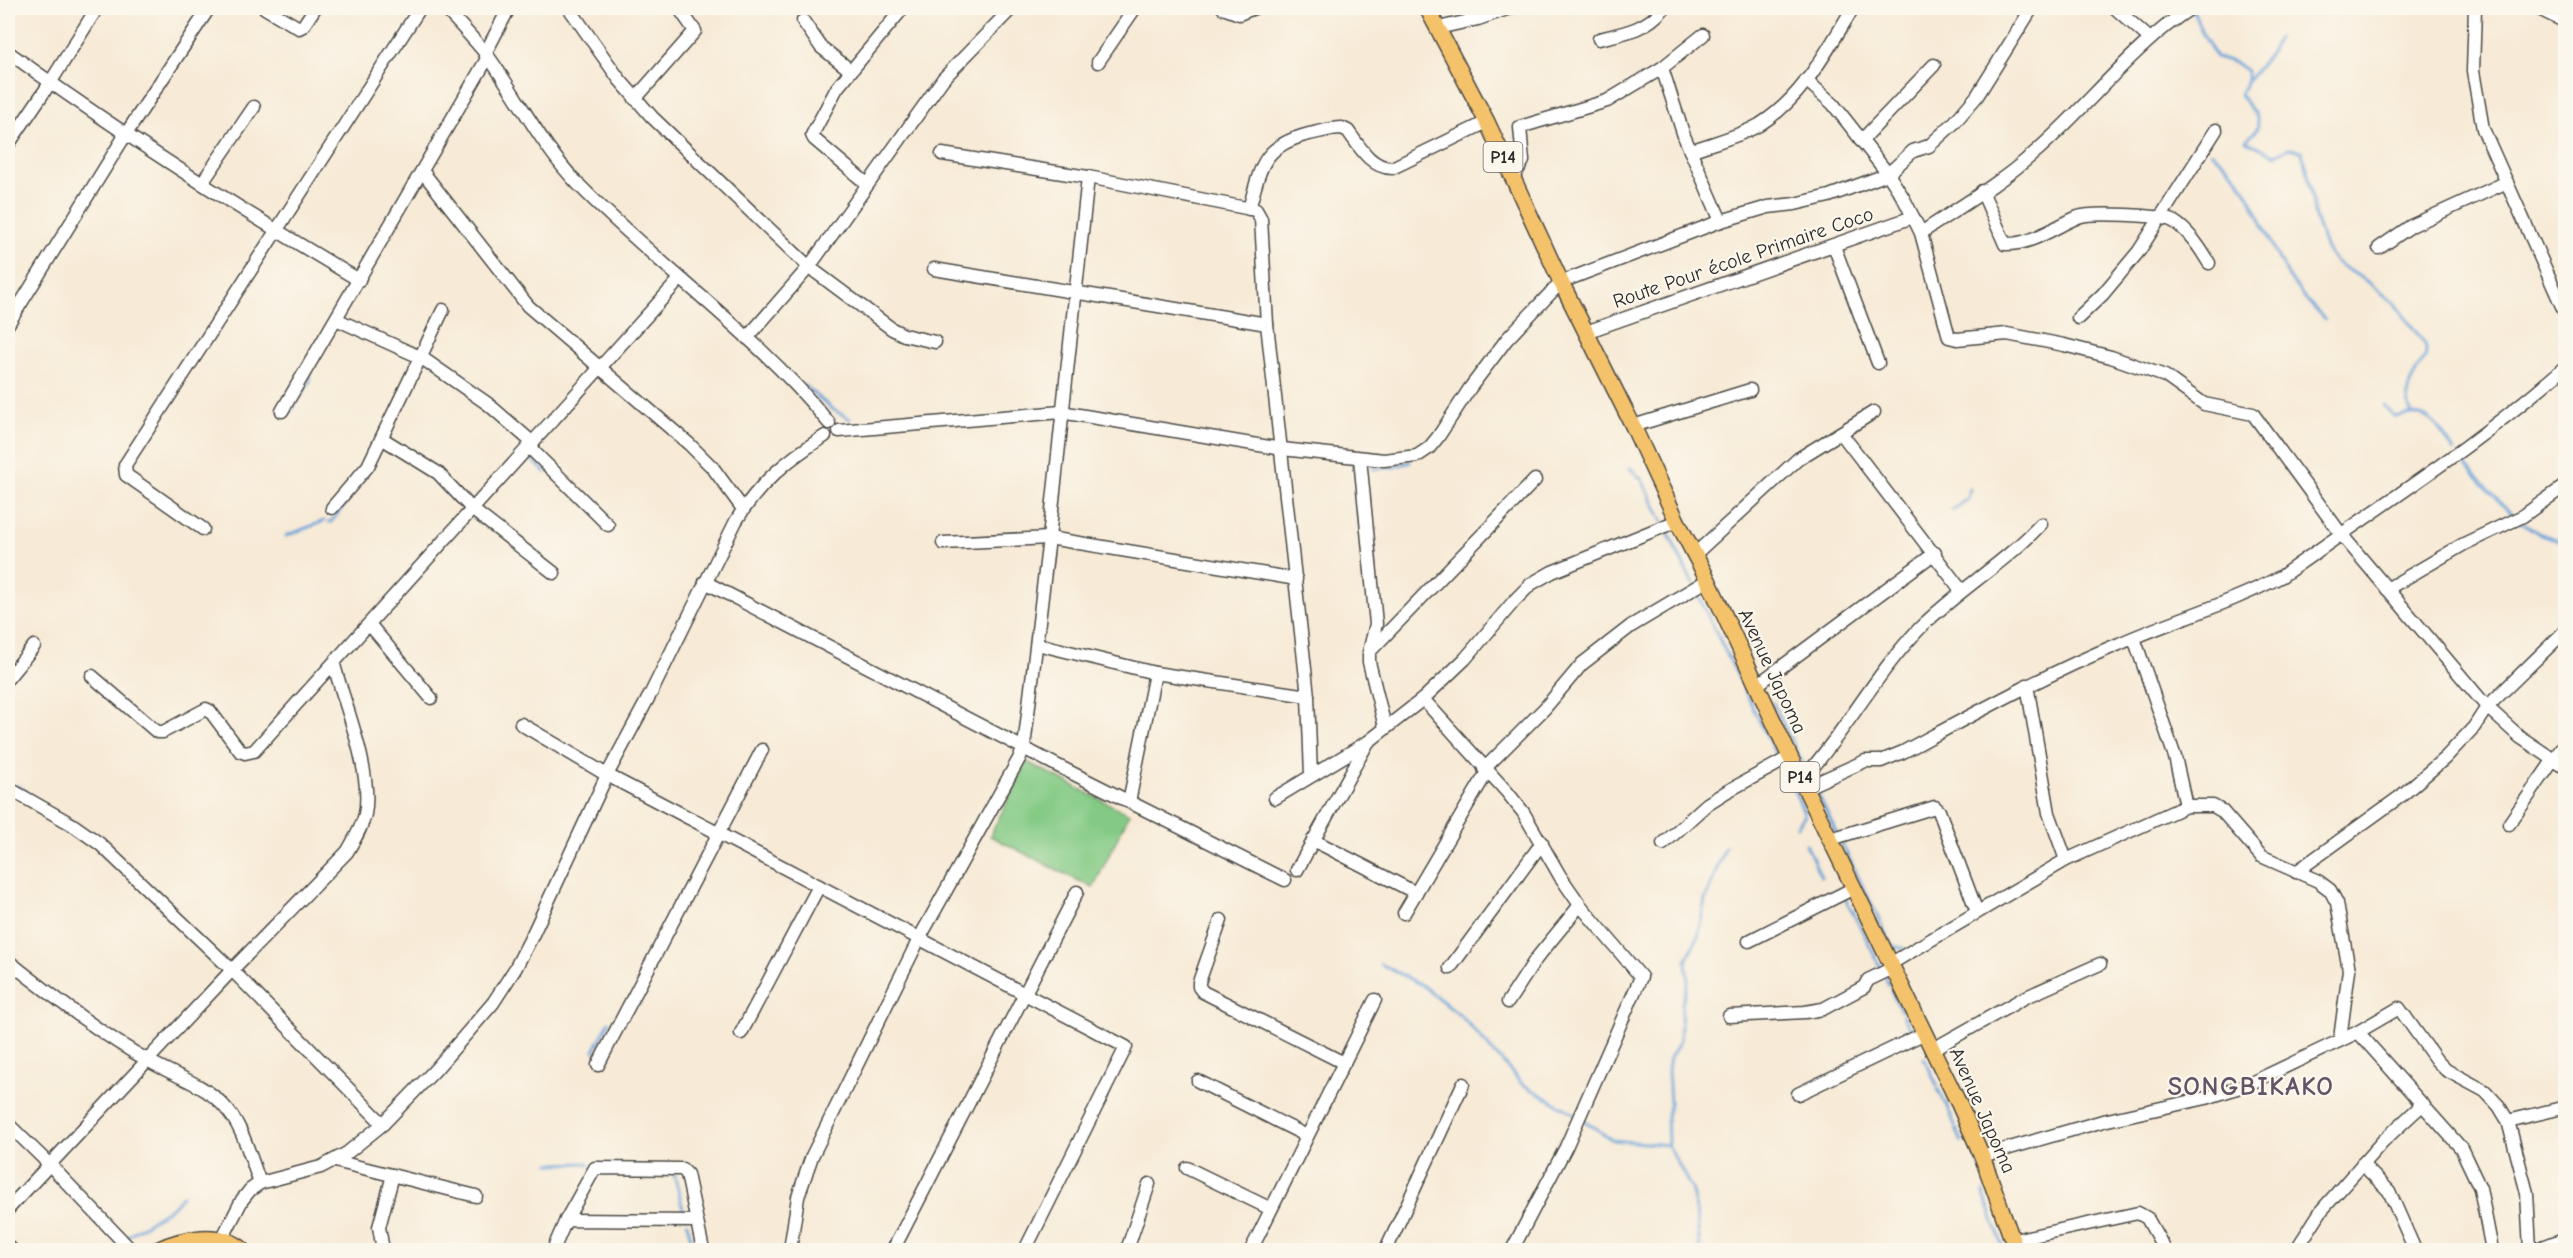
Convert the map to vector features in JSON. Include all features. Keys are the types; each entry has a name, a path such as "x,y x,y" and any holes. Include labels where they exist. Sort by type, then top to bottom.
{"main road":[{"name":"P14","path":"1427,8 1486,122 1561,282"},
{"name":"Avenue Japoma","path":"1561,282 1708,580 1790,757 1933,1049 1982,1156 2015,1245"},
{"path":"157,1251 183,1242 202,1239 222,1239 243,1251"}],"street":[{"path":"8,146 97,8"},
{"path":"8,324 126,134 209,8"},
{"path":"265,8 299,28 303,26 315,8"},
{"path":"203,529 126,475 125,465 420,8"},
{"path":"445,8 487,56 566,171 600,206 747,338 834,427"},
{"path":"282,411 487,56 509,8"},
{"path":"569,8 635,99 809,267 892,329 904,335 935,342"},
{"path":"635,99 695,31 679,8"},
{"path":"867,184 812,135 837,88 903,8"},
{"path":"747,338 809,267 943,79 1012,8"},
{"path":"1098,63 1135,8"},
{"path":"1223,8 1239,14 1254,8"},
{"path":"1438,28 1478,19 1510,8"},
{"path":"1599,39 1642,27 1664,8"},
{"path":"1690,151 1757,125 1773,114 1815,70 1853,8"},
{"path":"222,1239 242,1200 250,1190 260,1183 335,1161 383,1124 494,1002 515,969 607,775 651,693 743,509 779,468 825,436 824,429 1061,412 1282,449 1360,458 1402,459 1417,456 1429,448 1507,339 1561,282 1721,220 1768,207 1795,204 1829,196 1888,174 1913,151 1929,146 1968,108 2032,8"},
{"path":"2115,8 2150,38"},
{"path":"1921,233 2034,154 2091,100 2150,38 2191,8"},
{"path":"2475,8 2473,71 2483,129 2565,315"},
{"path":"2546,9 2565,22"},
{"path":"803,21 821,47 850,70"},
{"path":"1513,178 1522,161 1520,127 1607,101 1662,68 1702,35"},
{"path":"8,52 126,134 277,231 359,280"},
{"path":"1861,141 1934,65"},
{"path":"1662,68 1690,151 1721,220"},
{"path":"1806,80 1833,104 1888,174 1913,218 1921,233 1949,337 1957,339 2007,334 2074,347 2165,376 2204,404 2248,411 2258,418 2341,534 2487,707 2520,737 2565,768"},
{"path":"202,183 254,107"},
{"path":"1249,209 1265,160 1282,143 1293,138 1342,128 1348,131 1376,164 1384,168 1392,168 1486,122"},
{"path":"2078,318 2103,294 2139,251 2216,130"},
{"path":"942,154 1088,177 1256,210 1261,219 1267,324 1308,696 1311,775"},
{"path":"422,171 528,306 601,367 713,468 743,509"},
{"path":"790,1251 798,1197 808,1167 919,939 1020,758 1037,644 1088,177"},
{"path":"2379,248 2411,226 2507,182"},
{"path":"1982,191 2005,244 2042,236 2085,214 2159,217 2177,224 2194,240 2209,263"},
{"name":"Route Pour école Primaire Coco","path":"1586,333 1913,218"},
{"path":"1834,246 1878,363"},
{"path":"934,269 1267,324"},
{"path":"92,676 160,733 202,710 210,711 236,747 245,753 255,751 680,279"},
{"path":"332,508 369,466 443,310"},
{"path":"336,319 422,358 488,404 608,525"},
{"path":"1803,784 1865,761 1881,761 1903,752 2027,686 2134,638 2253,591 2282,576 2462,451 2511,414 2565,366"},
{"path":"1633,426 1750,390"},
{"path":"1695,554 1798,459 1874,412"},
{"path":"1841,432 1961,590"},
{"path":"383,439 438,473 473,510 554,573"},
{"path":"1360,458 1376,624 1369,652 1371,672 1385,727"},
{"path":"1369,652 1535,480"},
{"path":"2387,589 2464,544 2523,516 2565,485"},
{"path":"1275,798 1368,742 1424,699 1465,659 1531,584 1552,572 1677,521"},
{"path":"1803,784 1919,630 1961,590 2017,549 2042,524"},
{"path":"943,543 1049,538 1296,579"},
{"path":"1757,685 1935,554"},
{"path":"1404,913 1486,771 1545,708 1582,664 1631,626 1708,580"},
{"path":"705,582 1129,802 1285,880"},
{"path":"370,625 431,698"},
{"path":"2296,872 2422,779 2474,727 2487,707 2565,630"},
{"path":"2134,638 2175,757 2186,806"},
{"path":"1037,644 1155,673 1308,696"},
{"path":"8,678 34,646"},
{"path":"8,1209 232,970 347,852 362,824 366,791 363,766 334,665"},
{"path":"1129,802 1155,673"},
{"path":"2027,686 2049,813 2066,860"},
{"path":"1424,699 1486,771 1508,792 1580,905 1641,974 1641,982 1566,1147 1512,1251"},
{"path":"521,724 607,775 1126,1047 1025,1251"},
{"path":"1297,870 1368,742"},
{"path":"2509,824 2565,742"},
{"path":"598,1065 762,750"},
{"path":"1663,844 1707,804 1790,757"},
{"path":"8,788 88,834 232,970 383,1124"},
{"path":"1730,1016 1805,1012 1823,1008 1864,987 1868,980 2066,860 2186,806 2213,806 2222,811 2261,856 2318,881 2330,890 2337,903 2349,970 2340,1039"},
{"path":"1831,839 1935,807 1939,811 1977,912"},
{"path":"1313,840 1416,893"},
{"path":"1450,968 1542,843"},
{"path":"741,1033 819,886"},
{"path":"1749,941 1854,888"},
{"path":"893,1251 1077,892"},
{"path":"1508,1002 1536,959 1580,905"},
{"path":"1221,920 1199,982 1199,987 1203,992 1344,1063"},
{"path":"8,961 98,1028 148,1061 210,1093 223,1105 241,1132 260,1183"},
{"path":"1933,1049 2024,998 2100,964"},
{"path":"1251,1251 1375,1000"},
{"path":"1982,1156 2103,1120 2205,1098 2248,1084 2358,1032 2399,1008 2437,1061 2446,1070 2485,1091 2499,1106 2508,1121 2527,1193 2530,1251"},
{"path":"2358,1032 2461,1148 2480,1188 2492,1251"},
{"path":"1798,1094 1925,1033"},
{"path":"1198,1081 1307,1136"},
{"path":"1386,1251 1462,1084"},
{"path":"2296,1251 2321,1211 2383,1141 2423,1104"},
{"path":"2508,1121 2565,1107"},
{"path":"8,1124 131,1251"},
{"path":"335,1161 476,1196"},
{"path":"2362,1164 2389,1191 2415,1251"},
{"path":"553,1251 566,1220 592,1171 600,1166 686,1170 703,1251"},
{"path":"1187,1168 1271,1209"},
{"path":"383,1251 380,1227 393,1175"},
{"path":"1127,1251 1149,1184"},
{"path":"2015,1245 2138,1213 2147,1218 2164,1251"},
{"path":"566,1220 696,1221"},
{"path":"2535,1251 2565,1238"},
{"path":"8,1246 12,1251"}],"green space":[{"path":"1027,762 1129,814 1093,888 990,836"}],"waterway":[{"path":"2193,9 2202,33 2216,57 2236,63 2247,71 2247,82 2240,94 2256,116 2258,125 2246,141 2275,155 2289,148 2301,151 2307,168 2315,218 2326,249 2336,262 2371,284 2395,304 2425,344 2424,359 2408,391 2412,414"},
{"path":"2248,81 2272,51 2278,38"},
{"path":"2211,152 2236,176 2254,206 2288,276 2313,308 2325,319"},
{"path":"300,397 310,381 309,373"},
{"path":"804,385 832,409 850,419"},
{"path":"291,411 296,403"},
{"path":"2384,406 2395,417 2412,414"},
{"path":"2413,414 2421,415 2433,422 2454,451"},
{"path":"526,454 545,472"},
{"path":"2458,457 2514,517"},
{"path":"1373,469 1394,467 1410,462"},
{"path":"1630,468 1642,480 1663,522"},
{"path":"1952,510 1968,499 1970,489"},
{"path":"329,522 350,498"},
{"path":"286,536 324,521"},
{"path":"2519,521 2540,534 2566,542"},
{"path":"1667,531 1693,584"},
{"path":"1697,593 1778,759"},
{"path":"1773,703 1805,768"},
{"path":"1785,771 1804,812 1804,817 1797,826"},
{"path":"17,786 26,791"},
{"path":"1817,792 1837,834"},
{"path":"1840,840 1890,942 1896,947 1903,948"},
{"path":"1806,844 1821,877"},
{"path":"1700,1250 1691,1188 1668,1145 1667,1115 1670,1103 1668,1070 1670,1058 1680,1041 1682,1004 1688,981 1686,961 1698,936 1705,900 1725,848"},
{"path":"1844,897 1881,969"},
{"path":"1380,964 1422,985 1463,1018 1522,1084 1575,1114"},
{"path":"1885,976 1889,986"},
{"path":"1891,991 1901,1011"},
{"path":"1903,1015 1912,1032"},
{"path":"594,1051 609,1022"},
{"path":"1924,1058 1937,1085"},
{"path":"1938,1089 1948,1109"},
{"path":"1949,1111 1955,1125"},
{"path":"1581,1118 1612,1140 1668,1145"},
{"path":"1956,1129 1962,1142"},
{"path":"550,1164 587,1163 589,1165"},
{"path":"674,1174 685,1217"},
{"path":"1983,1192 2004,1250"},
{"path":"126,1237 171,1208 183,1195"},
{"path":"576,1217 583,1202"},
{"path":"687,1223 694,1250"},
{"path":"560,1249 572,1224"},
{"path":"2022,1242 2024,1250"},
{"path":"177,1250 198,1246 217,1246"}],"district":[{"name":"SONGBIKAKO","path":"2251,1086"}]}
